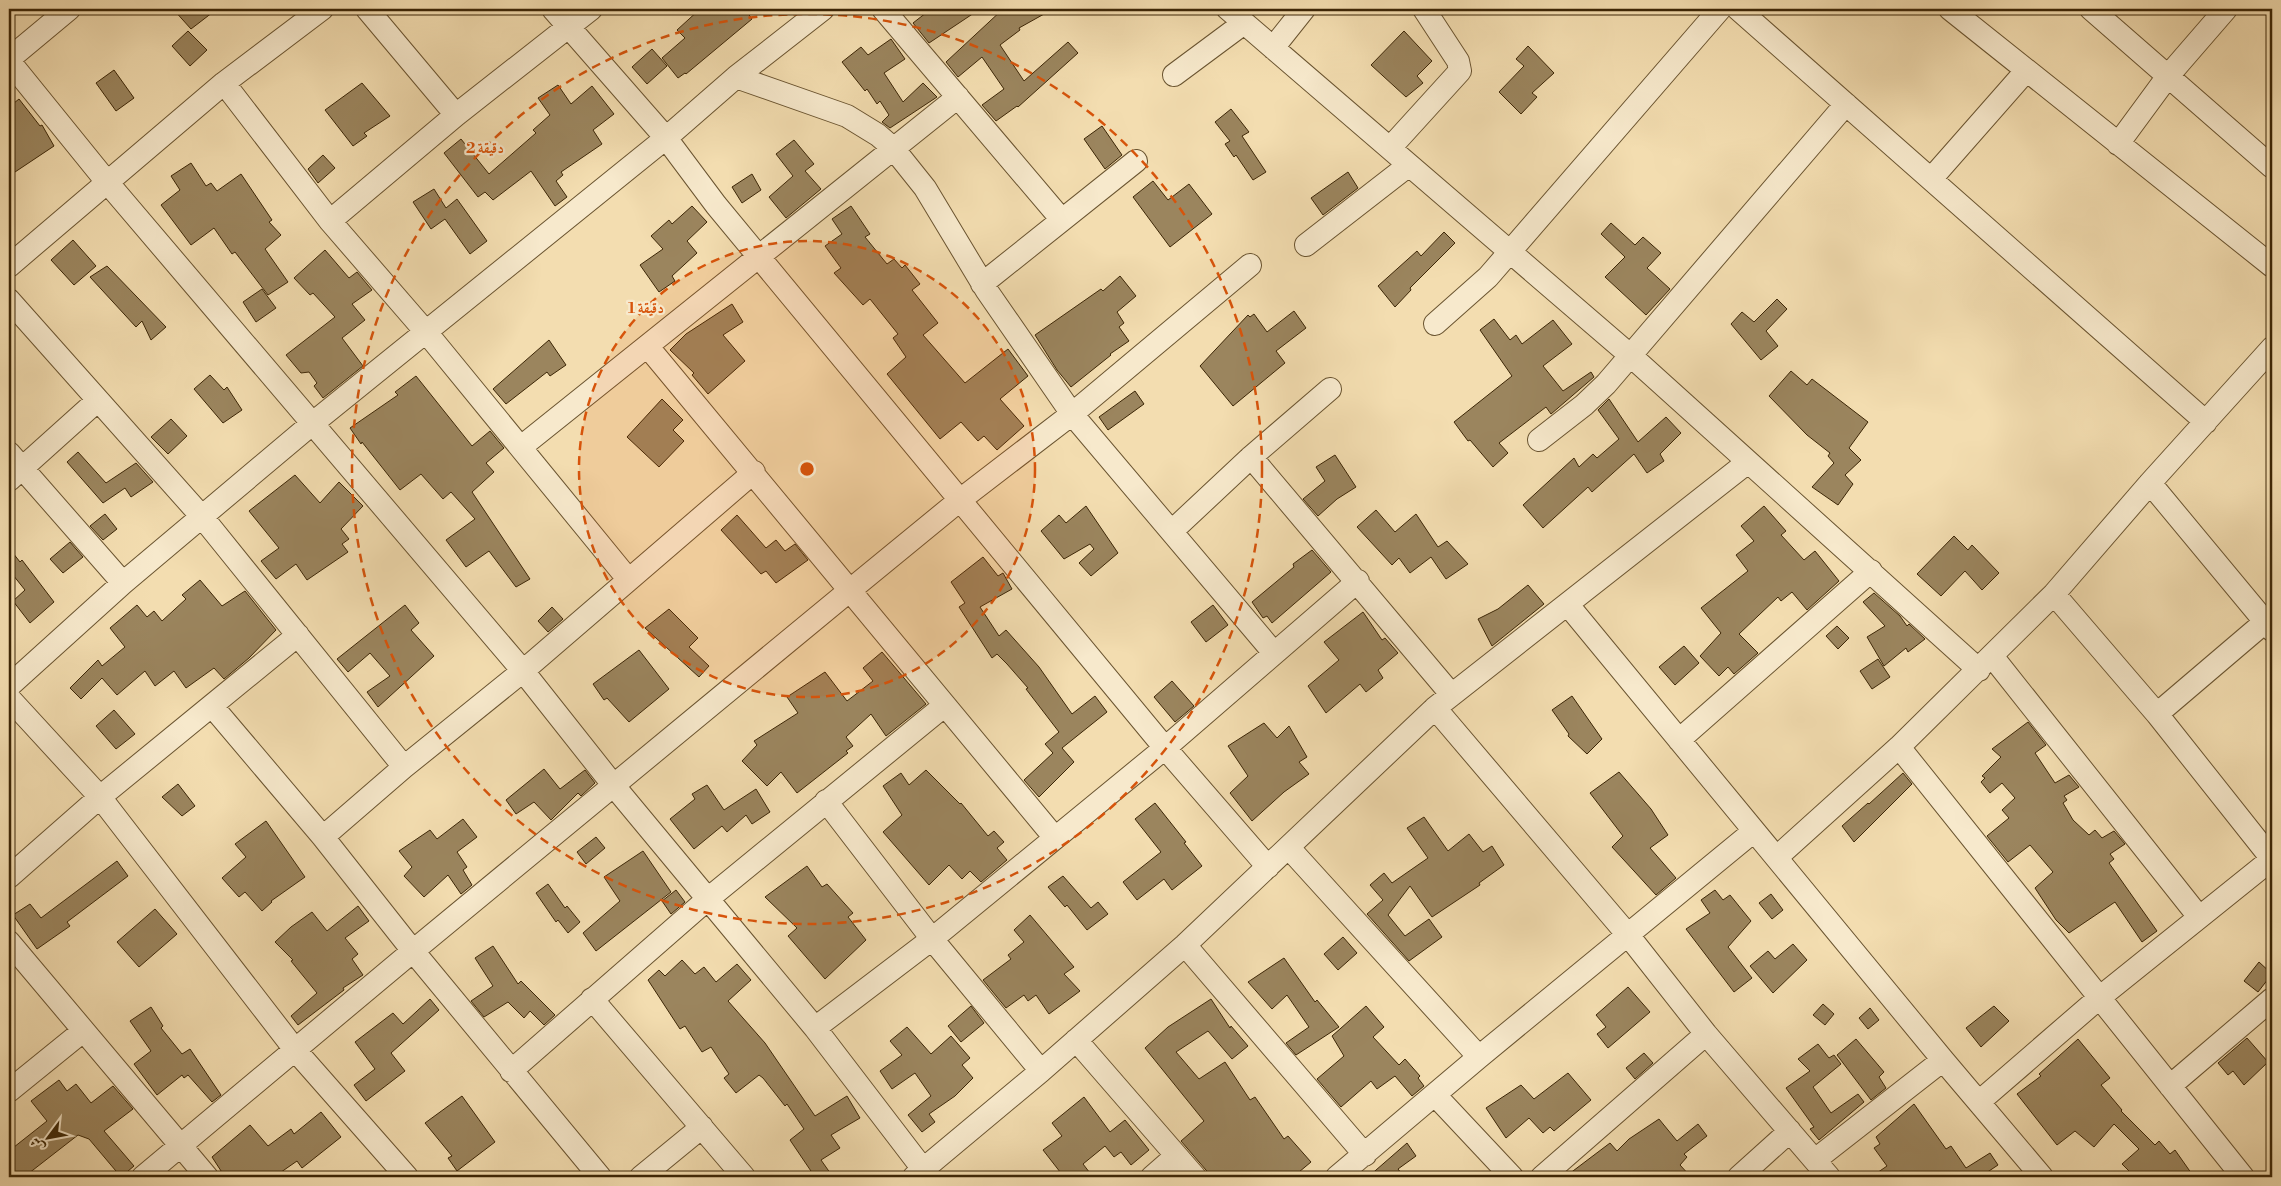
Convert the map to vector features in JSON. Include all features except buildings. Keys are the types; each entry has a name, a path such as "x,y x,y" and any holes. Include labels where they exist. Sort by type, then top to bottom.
{"street":[{"path":"69,9 9,60 107,182 523,671 614,786 709,898 815,1028 922,1175 1185,945 1443,701 1568,605 1748,462"},
{"path":"9,266 224,84 322,9"},
{"path":"367,9 456,115"},
{"path":"552,9 666,138 716,205 758,256 1165,748 1268,867"},
{"path":"330,221 456,115 591,9"},
{"path":"9,686 123,583 203,518 313,423 666,138 736,77 823,9"},
{"path":"883,9 1062,220"},
{"path":"1273,48 1304,9"},
{"path":"1390,148 1460,71 1458,61 1424,9"},
{"path":"1435,324 1488,277 1720,9"},
{"path":"1738,9 2206,422"},
{"path":"1950,9 2272,266"},
{"path":"2091,9 2272,167"},
{"path":"2118,144 2168,76 2226,9"},
{"path":"1174,75 1236,16 1511,250 1871,570 1986,663 2200,917"},
{"path":"1932,179 2026,70"},
{"path":"736,77 847,116 878,134 893,148 925,188 982,284 1072,414 1274,653"},
{"path":"224,84 330,221 426,332 628,579"},
{"path":"521,447 648,347 758,256 958,96"},
{"path":"1539,440 1584,405 1630,356 1846,104"},
{"path":"982,284 1136,161"},
{"path":"1306,245 1409,165"},
{"path":"143,1177 849,591 960,500 1072,414 1250,265"},
{"path":"9,300 203,518 404,767"},
{"path":"648,347 754,472 849,591 1055,838"},
{"path":"1777,857 1899,747 2054,594 2150,483 2270,356"},
{"path":"1172,531 1251,457 1330,389"},
{"path":"98,400 13,467 123,583"},
{"path":"1251,457 1358,581 1443,701 1706,1034 1829,1177"},
{"path":"323,837 404,767 523,671 754,472"},
{"path":"2150,483 2269,626 2157,714"},
{"path":"1679,740 1871,570"},
{"path":"815,1028 932,939 1165,748 1358,581"},
{"path":"1980,1101 2099,998 2272,859 2157,714 2054,594"},
{"path":"1568,605 1943,1060 1980,1101 2042,1177"},
{"path":"9,877 100,797 298,635"},
{"path":"9,698 100,797 296,1051 407,1177"},
{"path":"212,706 323,837 413,951 600,1177"},
{"path":"511,1071 709,898 944,706"},
{"path":"1899,747 2243,1177"},
{"path":"826,801 932,939 1041,1071"},
{"path":"1338,1177 1479,1057 1754,831"},
{"path":"1289,848 1479,1057"},
{"path":"9,942 207,1177"},
{"path":"1185,945 1365,1155"},
{"path":"592,999 744,1177"},
{"path":"2170,1086 2272,999"},
{"path":"9,1091 83,1031"},
{"path":"1542,1177 1706,1034"},
{"path":"1076,1040 1195,1177"},
{"path":"1815,1160 1943,1060"},
{"path":"1435,1095 1512,1177"},
{"path":"641,1177 702,1127"},
{"path":"1739,1177 1790,1131"},
{"path":"1152,1177 1176,1156"}]}
